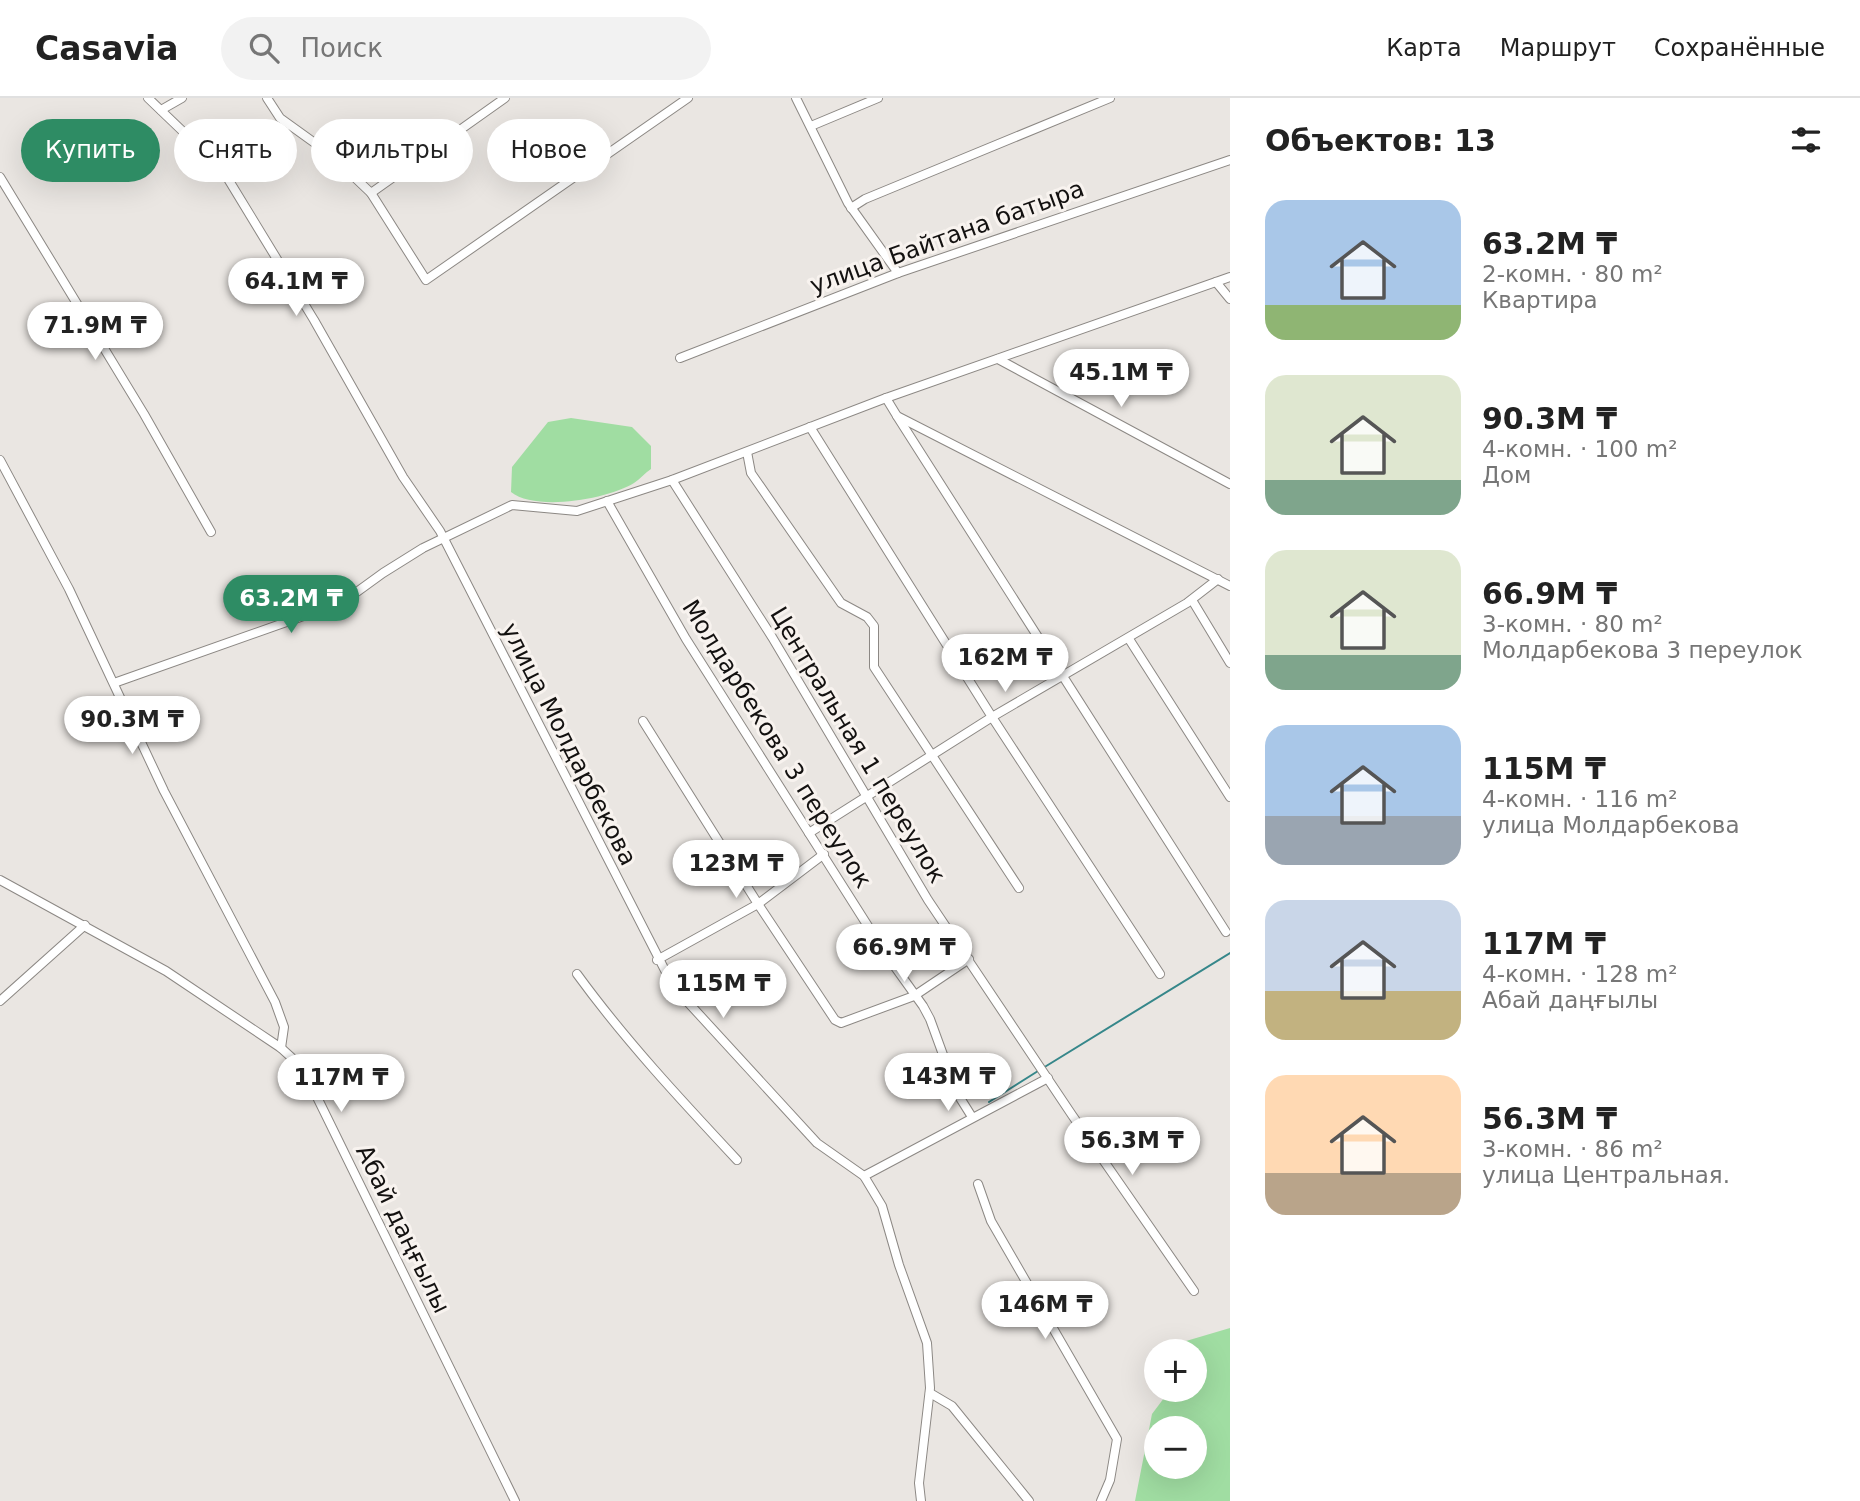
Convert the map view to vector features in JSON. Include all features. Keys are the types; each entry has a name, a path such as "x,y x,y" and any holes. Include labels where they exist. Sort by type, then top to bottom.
{"street":[{"name":"улица Молдарбекова","path":"148,98 222,169 314,320 403,477 443,537 657,960 673,986 817,1143 863,1176 882,1206 899,1265 927,1343 930,1393 919,1483 921,1501"},
{"path":"161,110 182,98"},
{"path":"267,98 280,118 330,154 371,193 426,280 688,98"},
{"path":"371,193 505,98"},
{"path":"796,98 851,208 898,273"},
{"path":"811,126 878,98"},
{"path":"851,208 865,199 1110,98"},
{"name":"улица Байтана батыра","path":"680,358 898,273 1230,160"},
{"path":"0,177 144,414 211,532"},
{"path":"114,683 343,602 383,573 443,537 512,505 577,512 672,480 886,398 1230,277"},
{"path":"1216,282 1230,299"},
{"path":"998,359 1230,484"},
{"path":"886,398 1226,932"},
{"path":"897,416 1230,586"},
{"path":"810,427 992,717 1160,974"},
{"path":"747,452 751,473 841,603 867,617 873,626 874,667 1018,888"},
{"path":"0,460 32,517 164,790 275,1002 284,1027 281,1048"},
{"name":"Центральная 1 переулок","path":"672,480 868,796 928,900 1194,1291"},
{"name":"Молдарбекова 3 переулок","path":"607,501 686,639 930,1019 957,1093 972,1117"},
{"path":"809,833 992,717 1192,600 1217,579"},
{"path":"1192,600 1230,663"},
{"path":"1129,639 1230,797"},
{"path":"643,721 758,904 835,1020 841,1023 915,996 969,959"},
{"path":"657,960 758,904 824,854"},
{"name":"Абай даңғылы","path":"0,880 166,971 292,1058 315,1093 516,1501"},
{"path":"0,1001 85,925"},
{"path":"577,974 608,1017 737,1160"},
{"path":"863,1176 1048,1079"},
{"path":"978,1184 991,1221 1117,1439 1110,1480 1101,1501"},
{"path":"930,1393 952,1406 1028,1501"}],"green space":[{"path":"571,418 632,427 651,446 651,469 622,489 572,501 537,501 511,492 512,467 548,422"},
{"path":"1230,1328 1230,1501 1135,1501 1144,1455 1144,1479 1207,1479 1207,1416 1152,1414 1161,1402 1207,1402 1207,1339 1193,1339"}],"waterway":[{"path":"1043,1068 1230,953"},
{"path":"989,1102 1038,1071"}]}
